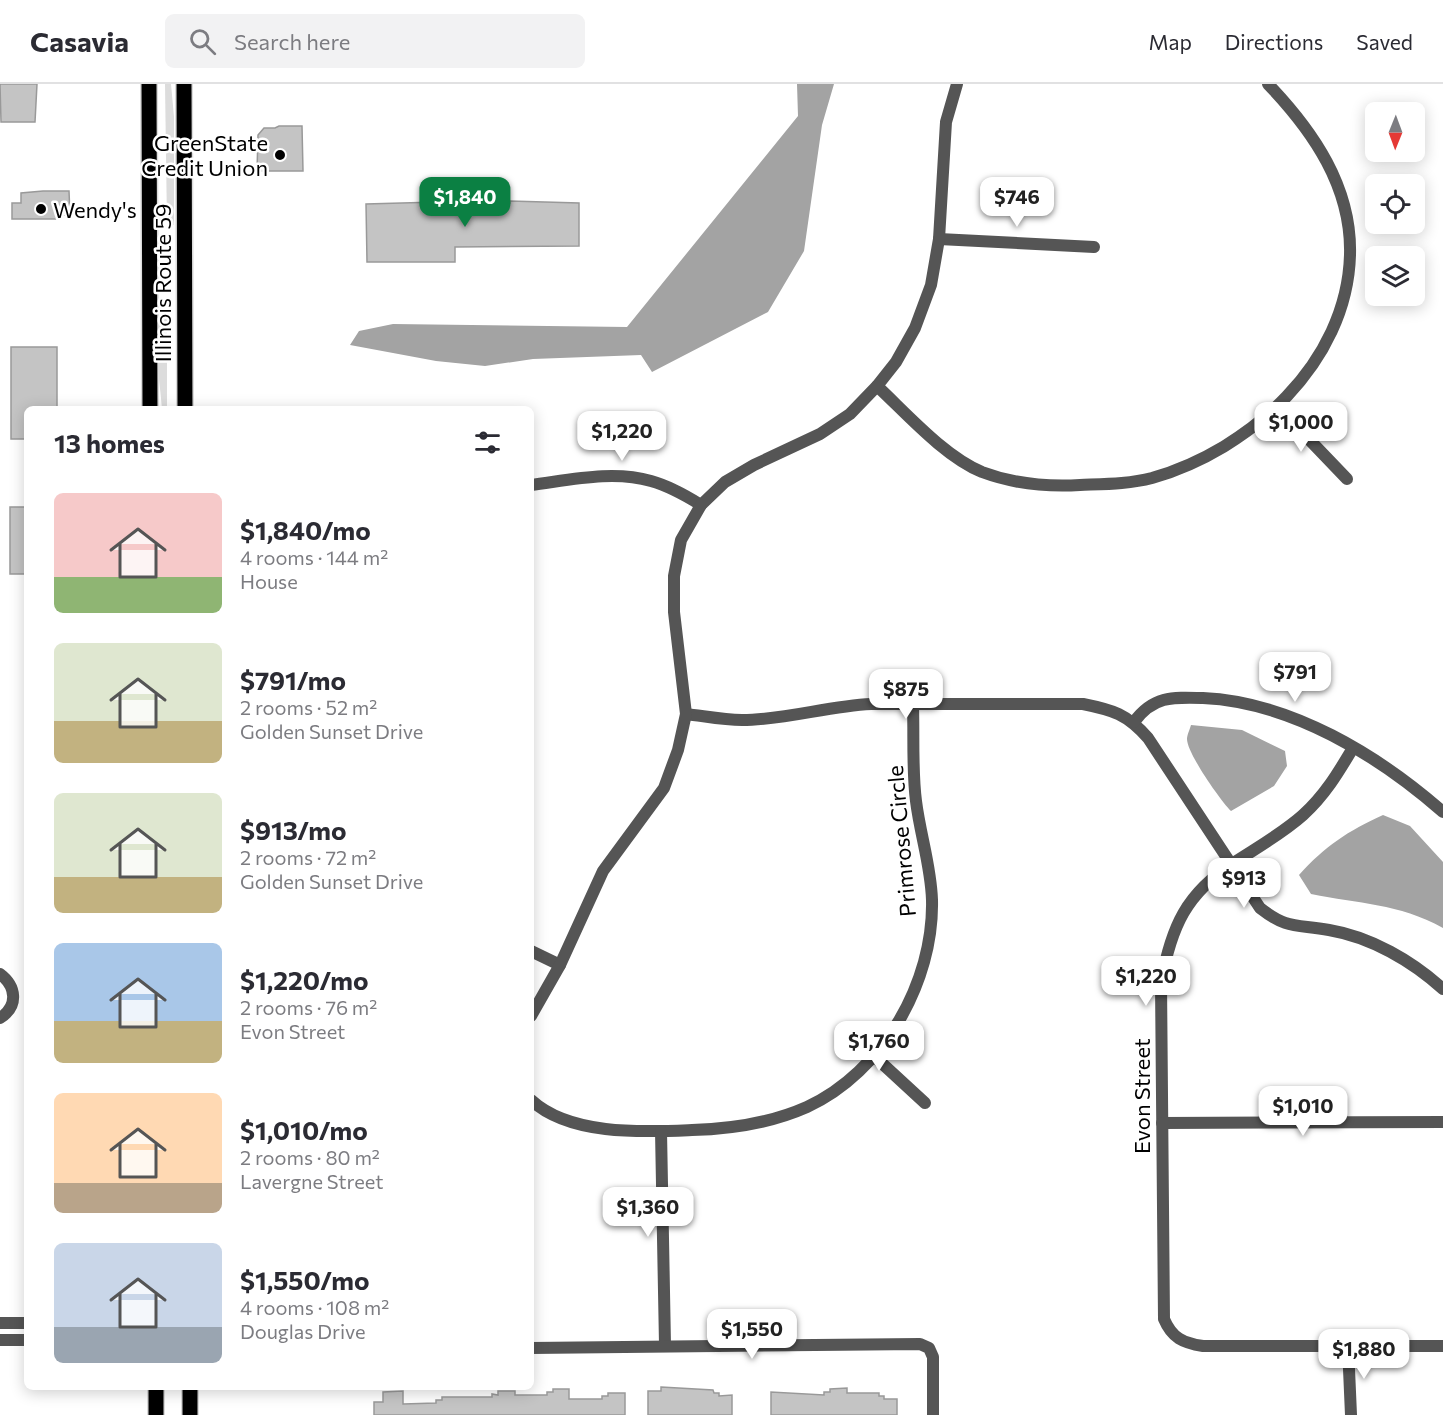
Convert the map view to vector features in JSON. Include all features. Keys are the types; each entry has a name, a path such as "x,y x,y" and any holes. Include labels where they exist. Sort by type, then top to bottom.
{"main road":[{"name":"Illinois Route 59","path":"149,84 150,406"},
{"name":"Illinois Route 59","path":"184,84 185,406"},
{"path":"156,1390 156,1415"},
{"path":"190,1390 190,1415"}],"street":[{"path":"534,1011 560,965 603,871 664,788 678,750 686,714 674,612 674,576 681,540 701,505 726,482 754,465 820,434 850,414 896,362 915,328 931,285 939,239 946,122 957,84"},
{"path":"877,386 949,452 980,471 1009,481 1050,486 1112,484 1152,478 1194,461 1233,440 1278,407 1310,370 1330,336 1344,298 1350,255 1344,206 1326,157 1299,117 1269,84"},
{"path":"939,239 1094,247"},
{"path":"1278,407 1347,478"},
{"path":"534,485 598,477 650,480 677,490 701,505"},
{"path":"1134,722 1143,710 1159,699 1183,697 1215,699 1265,708 1308,724 1353,748 1395,775 1443,812"},
{"path":"686,714 741,720 784,716 843,705 1083,704 1114,710 1134,722 1148,738 1233,863 1260,908 1276,920 1295,927 1330,930 1372,943 1405,960 1443,989"},
{"name":"Primrose Circle","path":"534,1102 571,1122 606,1130 728,1130 775,1119 809,1106 843,1084 874,1056 902,1017 916,987 930,935 932,900 928,862 916,801 914,706"},
{"name":"Evon Street","path":"1348,1346 1203,1346 1176,1339 1168,1329 1164,1318 1161,983 1167,947 1184,911 1203,886 1302,816 1330,787 1353,748"},
{"path":"534,952 560,965"},
{"path":"0,974 13,988 14,997 12,1007 0,1018"},
{"path":"874,1056 925,1103"},
{"path":"1162,1123 1443,1122"},
{"path":"661,1131 665,1345"},
{"path":"0,1323 24,1323"},
{"path":"0,1340 24,1340"},
{"path":"534,1348 920,1344 929,1348 933,1357 933,1415"},
{"path":"1351,1415 1348,1346 1443,1346"}],"shaded area":[{"path":"165,84 171,84 174,117 174,225 167,225"},
{"path":"797,84 834,84 822,125 804,251 768,312 652,372 641,355 533,359 485,366 436,361 350,345 359,331 393,324 627,327 798,116"},
{"path":"163,313 166,314 167,406 162,406 157,348"},
{"path":"1191,725 1242,730 1285,751 1287,766 1274,786 1231,811 1212,787 1192,755 1187,739"},
{"path":"1383,815 1410,826 1443,862 1443,928 1394,909 1311,894 1299,875 1338,840"}],"building":[{"path":"0,84 37,84 35,122 1,122"},
{"name":"GreenState Credit Union","path":"302,126 303,171 257,171 258,135 264,128"},
{"name":"Wendy's","path":"69,191 70,215 56,215 56,219 12,219 12,203 21,203 21,193"},
{"path":"510,201 579,203 579,246 455,247 455,262 367,262 366,204 510,203"},
{"path":"11,347 57,347 57,406 24,406 24,439 11,439"},
{"path":"10,507 24,507 24,574 10,574"},
{"path":"661,1387 713,1390 714,1393 719,1393 719,1396 732,1395 732,1415 648,1415 648,1391 661,1391"},
{"path":"847,1388 847,1393 879,1393 879,1396 884,1396 884,1399 897,1399 897,1415 771,1415 771,1392 824,1395 824,1392 830,1392 830,1389"},
{"path":"553,1389 569,1389 569,1399 602,1399 602,1396 608,1396 608,1393 625,1393 625,1415 374,1415 374,1402 383,1402 383,1392 403,1391 403,1404 436,1403 436,1400 442,1400 442,1397 492,1397 492,1394 498,1395 498,1391 515,1391 515,1395 547,1395 547,1392 553,1392"}],"place":[{"name":"GreenState Credit Union","path":"280,155"},
{"name":"Wendy's","path":"41,209"}]}
